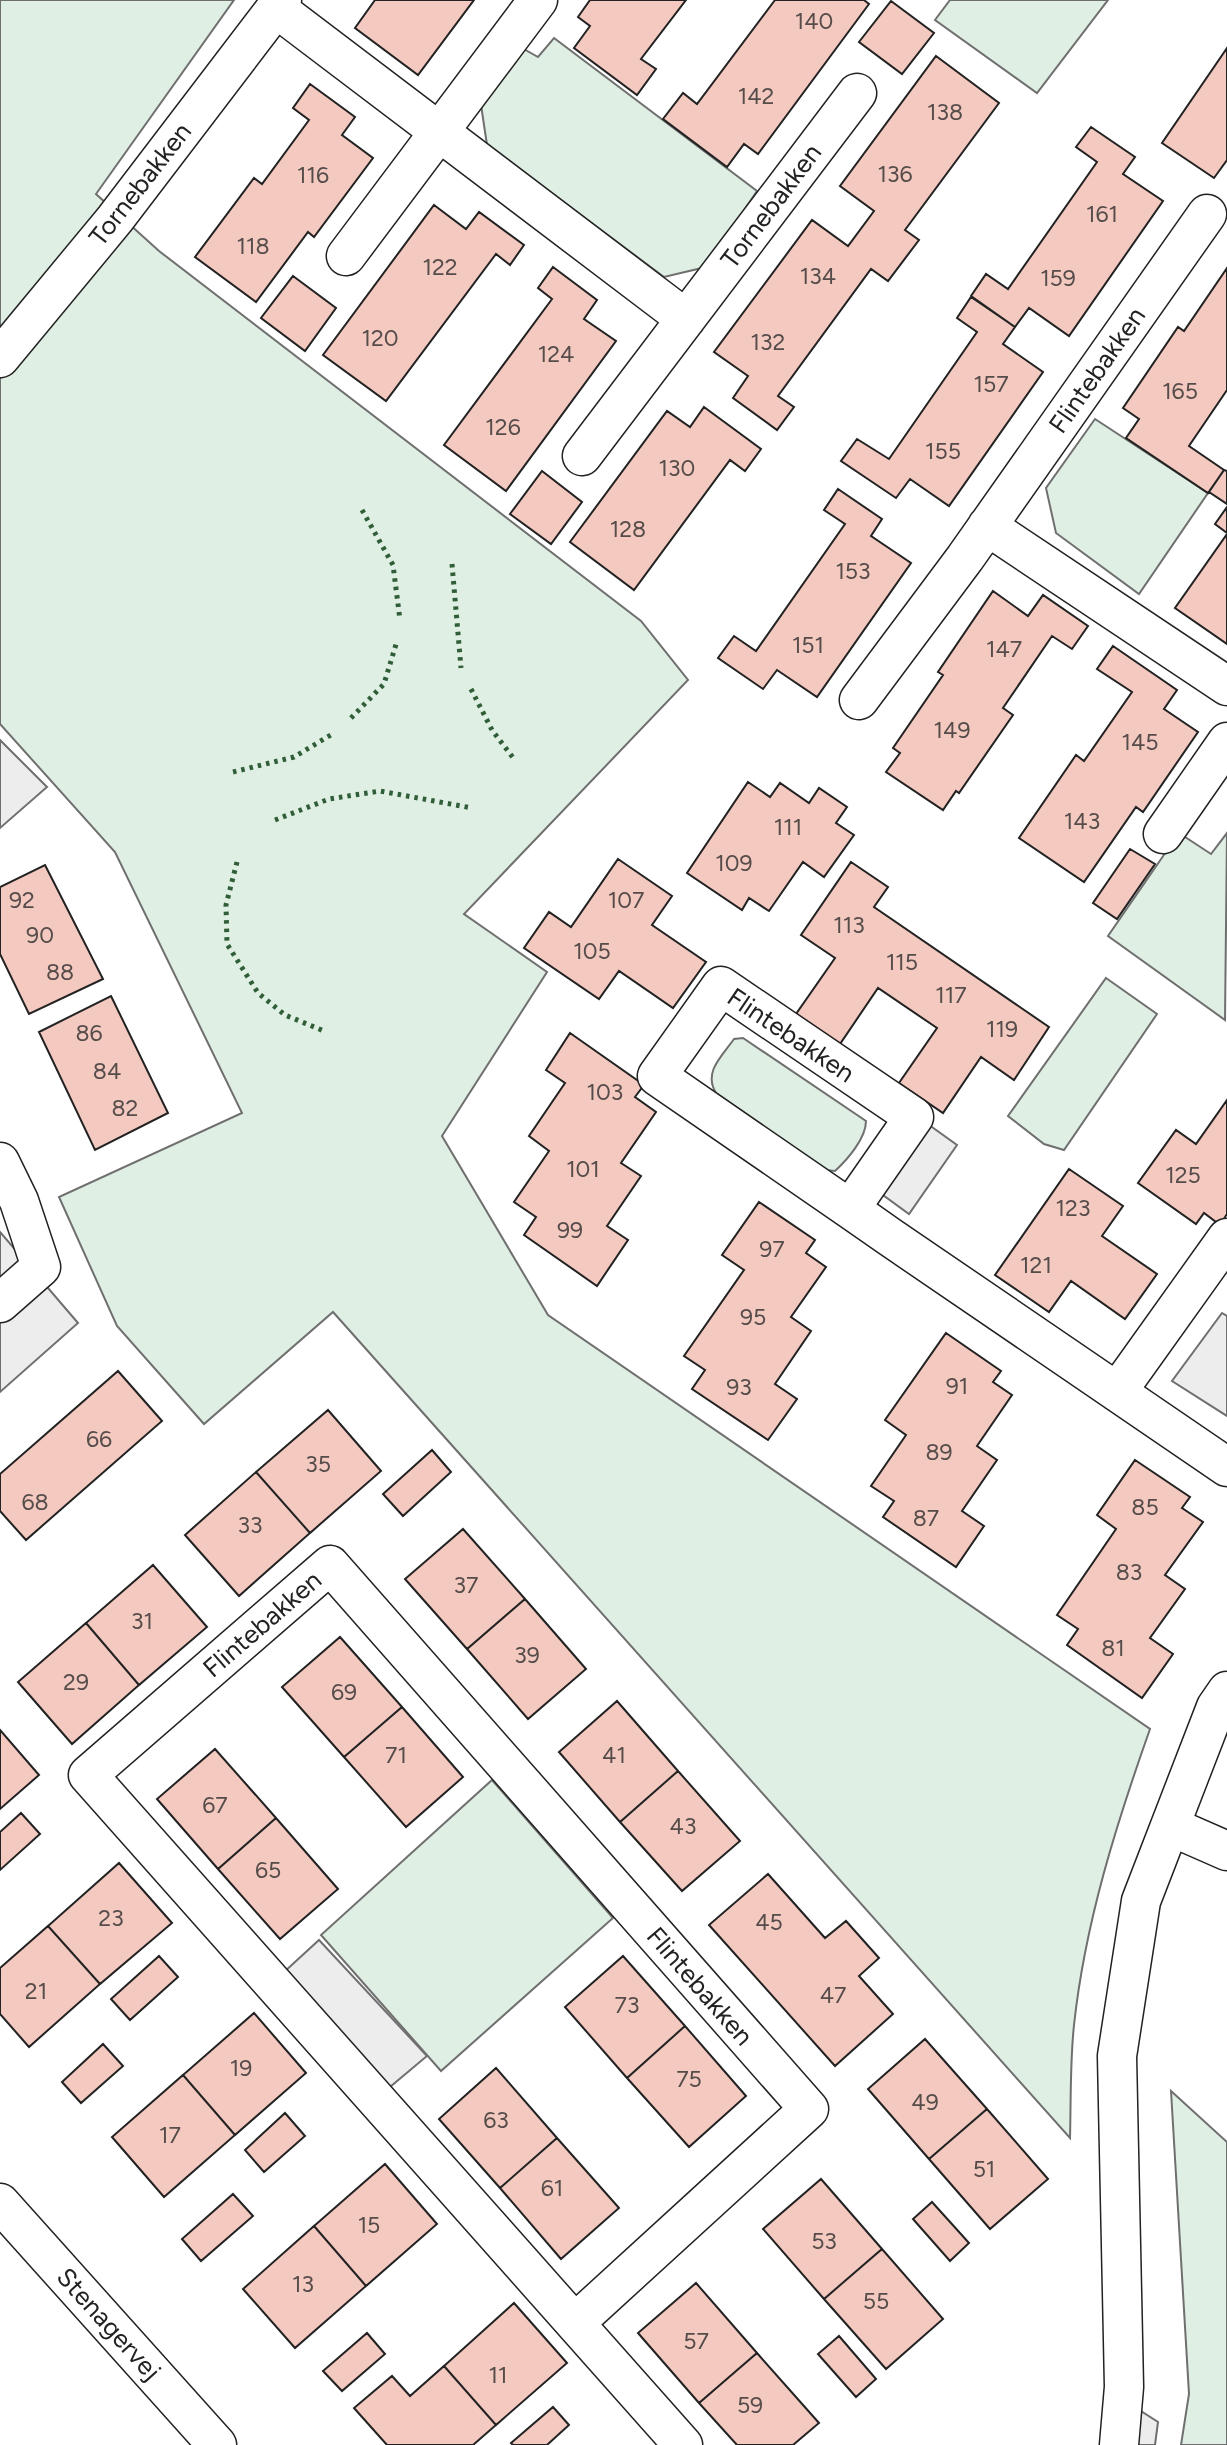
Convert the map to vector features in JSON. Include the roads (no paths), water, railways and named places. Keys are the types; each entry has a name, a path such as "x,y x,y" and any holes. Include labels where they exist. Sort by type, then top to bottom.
{"street":[{"path":"346,256 538,0"},
{"name":"Tornebakken","path":"0,358 115,219 279,4 438,132 686,319"},
{"name":"Tornebakken","path":"582,456 857,93"},
{"name":"Flintebakken","path":"859,700 987,526 1207,214"},
{"path":"987,526 1227,686"},
{"path":"1163,834 1227,742"},
{"name":"Flintebakken","path":"850,1209 914,1117 721,986 657,1076 850,1209 1227,1467"},
{"path":"0,1162 19,1201 41,1267 0,1303"},
{"path":"1117,1392 1227,1238"},
{"name":"Flintebakken","path":"576,2322 809,2109 330,1565 88,1775 684,2445"},
{"path":"1119,2445 1124,2387 1117,2056 1141,1901 1216,1707 1227,1691"},
{"path":"1170,1826 1227,1851"},
{"name":"Stenagervej","path":"0,2203 217,2445"}]}
